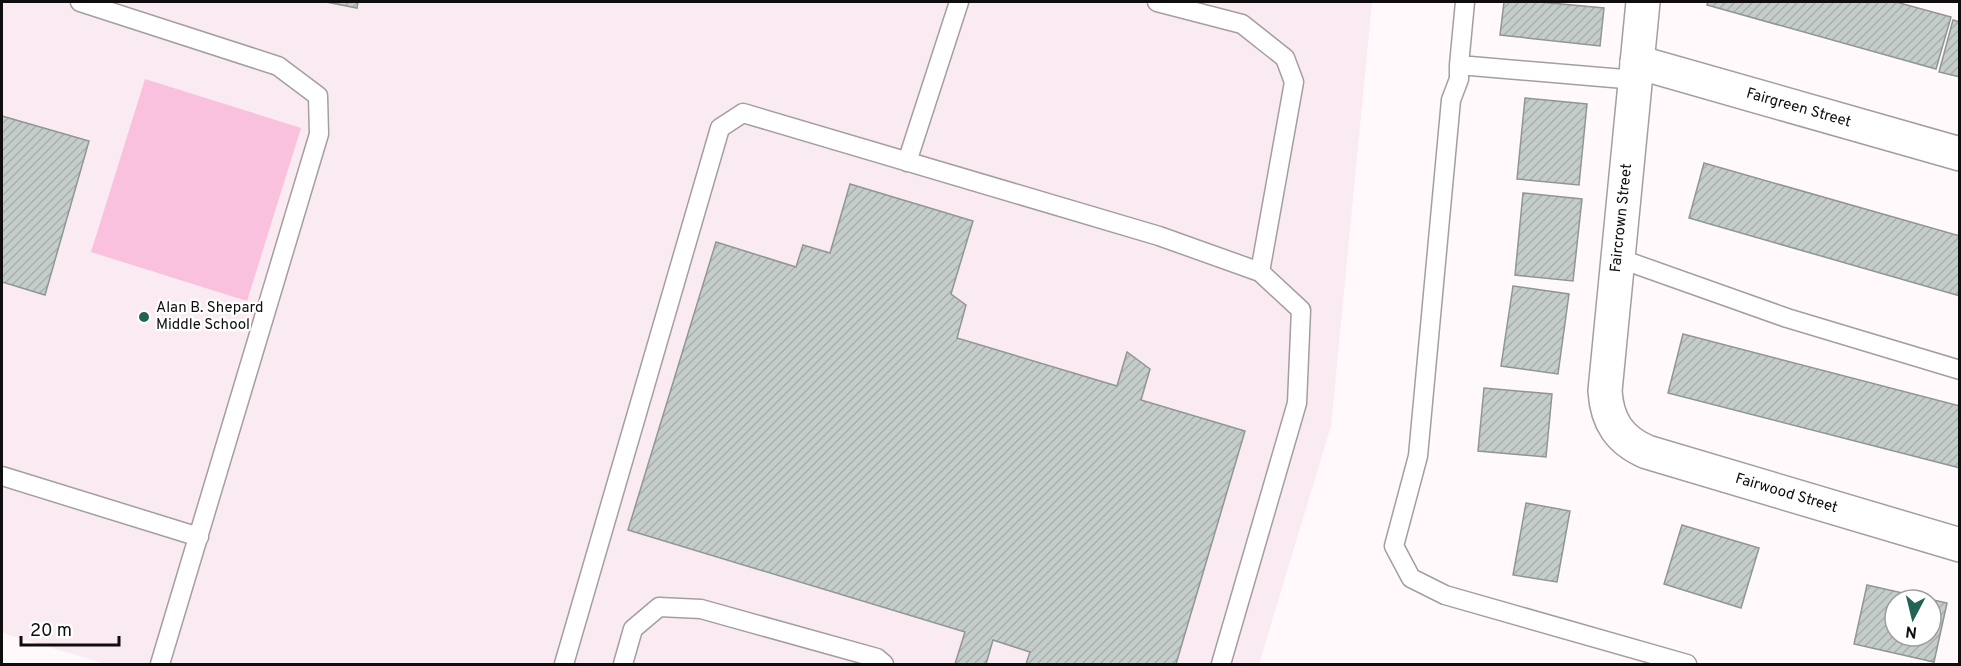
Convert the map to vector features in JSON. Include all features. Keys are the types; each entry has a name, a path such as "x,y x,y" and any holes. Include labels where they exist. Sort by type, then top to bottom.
{"street":[{"name":"Faircrown Street","path":"1618,433 1606,407 1605,391 1643,2"},
{"name":"Fairgreen Street","path":"1636,71 1959,154"},
{"name":"Fairwood Street","path":"1618,433 1637,448 1647,452 1959,545"}],"lane":[{"path":"80,2 278,66 318,96 319,134 160,664"},
{"path":"907,162 959,2"},
{"path":"1156,2 1242,24 1286,58 1294,82 1260,272"},
{"path":"1465,2 1459,79 1451,100 1418,456 1394,546 1412,578 1445,595 1687,664"},
{"path":"1459,65 1636,71"},
{"path":"564,664 720,128 743,113 1159,236 1260,272 1301,310 1297,403 1221,664"},
{"path":"1618,258 1787,318 1959,370"},
{"path":"2,476 199,537"},
{"path":"623,664 633,628 659,607 701,609 878,658 884,664"}],"shaded area":[{"path":"2,2 1372,2 1331,426 1259,664 106,664 2,633"},
{"path":"145,79 301,128 247,301 91,252"}],"building":[{"path":"326,2 358,2 357,8"},
{"path":"1504,2 1540,2 1604,8 1600,46 1500,35"},
{"path":"1708,2 1896,2 1951,17 1936,69 1707,5"},
{"path":"1953,20 1960,22 1960,77 1939,72"},
{"path":"1525,98 1587,104 1579,185 1517,179"},
{"path":"2,116 89,141 45,295 2,282"},
{"path":"1704,163 1960,236 1960,296 1689,218"},
{"path":"850,184 973,221 951,294 966,305 957,338 1117,386 1127,352 1150,369 1141,400 1245,431 1176,664 1026,664 1030,652 993,640 986,664 955,664 965,632 628,530 716,242 796,267 803,245 830,253"},
{"path":"1523,193 1582,199 1573,281 1515,275"},
{"path":"1513,286 1569,294 1558,374 1501,366"},
{"path":"1683,334 1960,406 1960,468 1668,393"},
{"path":"1484,388 1552,394 1546,457 1478,451"},
{"path":"1526,503 1570,511 1557,582 1513,575"},
{"path":"1682,525 1759,548 1741,608 1664,584"},
{"path":"1867,585 1883,589 1883,648 1937,648 1934,662 1854,644"},
{"path":"1943,602 1947,603 1943,621"}],"place":[{"name":"Alan B. Shepard Middle School","path":"144,317"}]}
